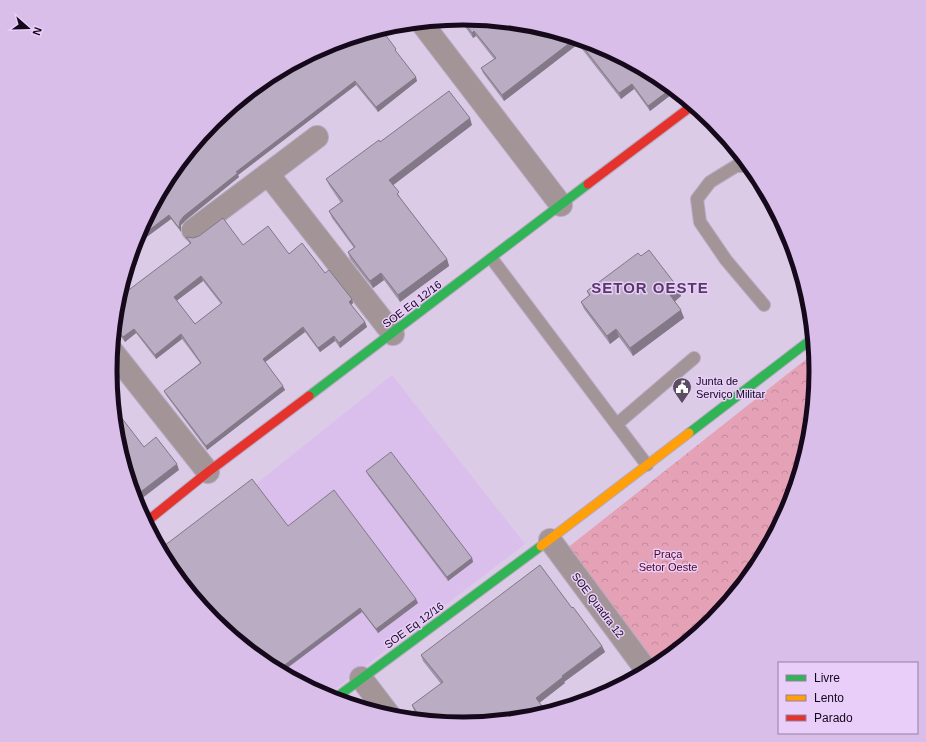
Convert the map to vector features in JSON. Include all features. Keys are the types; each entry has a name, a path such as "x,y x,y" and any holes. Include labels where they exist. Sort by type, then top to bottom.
{"street":[{"path":"425,27 561,205"},
{"name":"SOE Eq 12/16","path":"150,518 208,472 492,259 688,109"},
{"path":"193,230 317,136"},
{"path":"268,174 392,334"},
{"name":"SOE Eq 12/16","path":"340,694 550,540 807,342"},
{"path":"118,358 208,472"},
{"name":"SOE Quadra 12","path":"550,540 643,666"},
{"path":"361,678 383,707"}],"lane":[{"path":"742,166 736,166 710,182 697,199 700,222 726,260 764,305"},
{"path":"492,259 647,465"},
{"path":"617,424 694,358"}],"shaded area":[{"path":"392,375 525,544 332,691 290,671 252,646 235,631 195,590 169,554"}],"green space":[{"name":"Praça Setor Oeste","path":"808,357 808,394 802,439 791,482 783,503 763,544 738,582 708,616 674,646 652,661 566,549"}],"building":[{"path":"466,25 508,28 571,42 502,95 481,68 496,58 474,31 472,33"},
{"path":"385,34 416,77 376,107 355,81 236,172 238,173 184,216 180,221 179,228 169,215 146,232 163,198 175,179 188,160 218,126 252,96 290,71 331,51 352,43"},
{"path":"582,46 636,71 667,91 648,106 632,84 619,93"},
{"path":"449,91 470,118 389,180 399,192 397,194 447,259 398,295 381,273 370,281 348,252 355,247 329,211 343,201 326,179 379,140 380,142"},
{"path":"223,218 243,245 268,226 289,254 302,243 325,273 329,270 352,299 349,302 365,322 339,343 334,336 318,348 303,327 263,359 283,386 206,446 164,391 201,363 181,334 155,355 134,329 123,337 119,333 127,292 191,243 186,237 193,238 199,236","holes":["201,276 222,303 195,324 174,297"]},
{"path":"649,250 679,289 670,295 681,310 630,348 616,329 607,336 581,302 590,295 587,291 638,253 641,256"},
{"path":"120,416 144,447 156,437 177,464 139,493 129,461"},
{"path":"391,452 472,558 447,577 366,471"},
{"path":"252,479 288,526 334,490 416,599 376,629 360,608 283,666 252,646 218,616 188,582 164,546"},
{"path":"540,565 602,646 536,698 543,707 508,714 486,716 463,717 418,714 412,705 443,682 421,655"}],"traffic: fast":[{"path":"309,396 588,184"},
{"path":"689,433 807,342"},
{"path":"340,694 541,546"}],"traffic: slow":[{"path":"541,546 689,433"}],"traffic: jam":[{"path":"588,184 688,109"},
{"path":"150,518 208,472 309,396"}],"place":[{"name":"Junta de Serviço Militar","path":"682,404"}],"district":[{"name":"SETOR OESTE","path":"650,287"}]}
